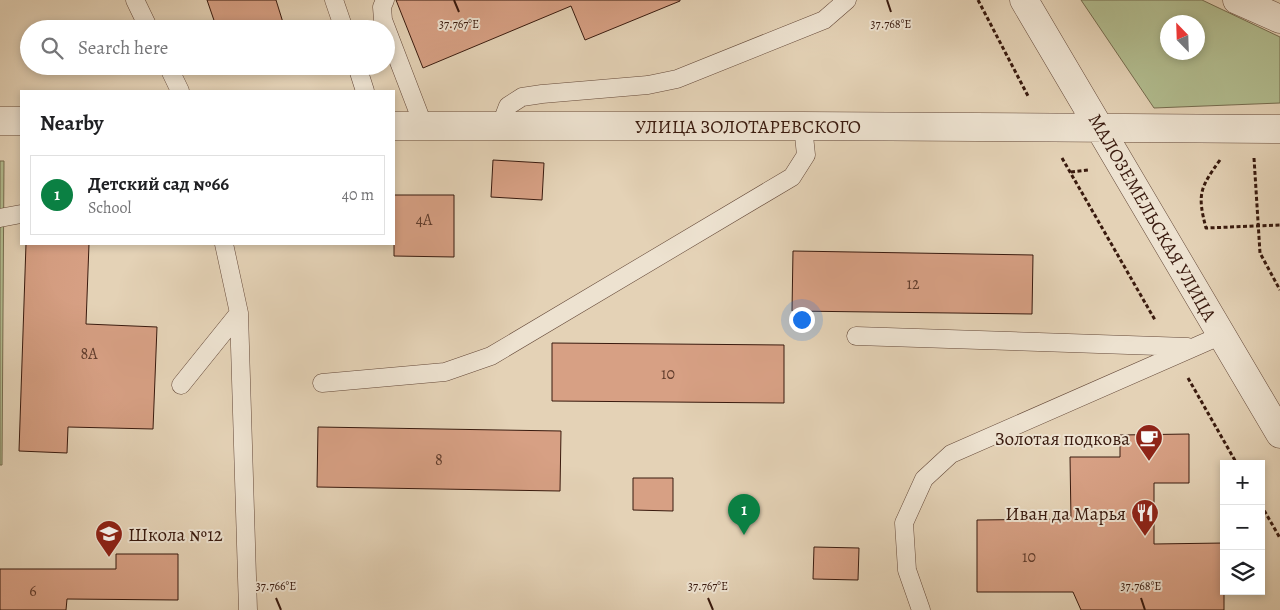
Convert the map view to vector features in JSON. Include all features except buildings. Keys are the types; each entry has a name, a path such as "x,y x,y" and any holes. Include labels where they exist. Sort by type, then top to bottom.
{"street":[{"name":"МАЛОЗЕМЕЛЬСКАЯ УЛИЦА","path":"1024,0 1102,128 1280,434"},
{"path":"1035,0 1045,37"},
{"path":"1237,0 1280,18"},
{"path":"0,121 20,121"},
{"name":"УЛИЦА ЗОЛОТАРЕВСКОГО","path":"395,126 802,126 1280,130"}],"lane":[{"path":"135,0 145,20"},
{"path":"334,0 341,20"},
{"path":"383,20 382,7 385,0"},
{"path":"500,127 508,106 522,97 648,85 676,80 824,20 848,0"},
{"path":"395,51 424,127"},
{"path":"172,75 180,90"},
{"path":"360,75 366,90"},
{"path":"322,383 445,372 490,356 792,177 806,155 802,126"},
{"path":"0,218 20,214"},
{"path":"224,245 239,313 248,610"},
{"path":"180,385 239,313"},
{"path":"920,610 907,570 904,523 924,479 951,454 1173,351 1193,347 1222,334"},
{"path":"856,336 1173,351"}],"path":[{"path":"978,0 1044,128 1235,460"},
{"path":"1254,155 1260,253 1280,290"},
{"path":"1224,156 1206,180 1199,202 1206,228 1280,224"},
{"path":"1265,513 1280,538"}],"green space":[{"path":"1081,0 1202,0 1280,37 1280,103 1154,108"},
{"path":"0,161 4,161 2,465 0,465"}],"place":[{"name":"Золотая подкова","path":"1149,462"},
{"name":"Детский сад №66","path":"744,535"},
{"name":"Иван да Марья","path":"1145,537"},
{"name":"Школа №12","path":"109,558"}]}
